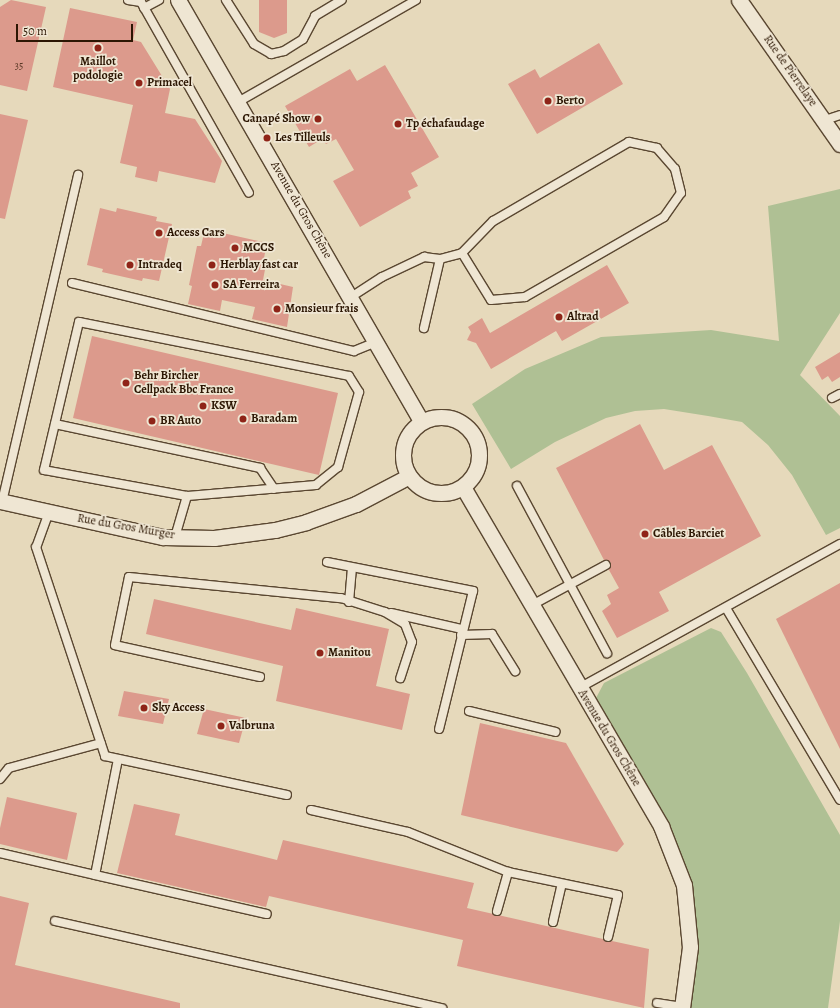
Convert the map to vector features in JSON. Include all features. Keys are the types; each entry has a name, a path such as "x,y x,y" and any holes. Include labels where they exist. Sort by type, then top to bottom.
{"street":[{"name":"Avenue du Gros Chêne","path":"178,0 422,422"},
{"name":"Rue de Pierrelaye","path":"739,0 825,120 840,144"},
{"path":"439,416 452,418 464,424 476,437 480,455 479,464 471,480 463,487 448,493 430,492 415,483 409,476 404,461 404,446 410,432 422,422 439,416"},
{"name":"Rue du Gros Murger","path":"1,501 175,537 214,538 275,530 306,522 356,504 409,476"},
{"name":"Avenue du Gros Chêne","path":"463,487 661,826 684,885 690,947 682,1008"}],"lane":[{"path":"128,0 141,2 250,193"},
{"path":"144,8 160,0"},
{"path":"226,0 254,44 271,54 284,51 303,39 315,16 342,0"},
{"path":"238,102 416,0"},
{"path":"825,120 840,115"},
{"path":"351,297 382,277 424,257 440,260 462,253 493,221 629,142 657,148 675,169 681,193 664,217 525,297 491,300 462,253"},
{"path":"1,501 78,175"},
{"path":"424,328 440,260"},
{"path":"72,283 354,351 376,342"},
{"path":"79,322 349,376 359,392 338,468 316,485 187,496 44,470 55,424 79,322"},
{"path":"832,398 840,394"},
{"path":"55,424 260,468 274,488"},
{"path":"517,486 608,653"},
{"path":"175,537 187,496"},
{"path":"49,512 36,547 105,756 287,795"},
{"path":"580,688 840,544"},
{"path":"327,562 473,591 439,729"},
{"path":"532,605 606,565"},
{"path":"349,602 352,568"},
{"path":"260,677 115,645 129,577 341,598 349,602 462,632 492,634 515,671"},
{"path":"726,608 840,800"},
{"path":"385,612 405,624 412,642 400,678"},
{"path":"469,711 556,732"},
{"path":"0,778 9,768 101,743"},
{"path":"95,875 118,759"},
{"path":"311,810 408,832 508,872 618,895 608,937"},
{"path":"0,853 267,914"},
{"path":"497,911 508,872"},
{"path":"553,922 562,884"},
{"path":"55,921 442,1008"},
{"path":"657,1003 682,1008"}],"green space":[{"path":"840,189 840,313 800,375 840,416 840,528 826,535 792,475 768,445 742,422 664,409 635,411 606,418 555,442 511,469 472,404 525,369 601,337 711,330 779,341 768,206"},
{"path":"711,628 721,632 747,673 840,835 840,921 828,1008 691,1008 697,940 692,894 668,824 596,698 604,683"}],"building":[{"path":"11,0 46,7 27,91 0,85 0,7"},
{"path":"259,0 287,0 287,33 274,38 259,32"},
{"path":"70,8 137,22 133,40 141,42 170,89 165,113 195,119 222,161 215,183 159,171 157,182 135,177 137,167 120,163 133,105 53,87"},
{"path":"599,43 623,84 537,134 508,84 535,69 540,78"},
{"path":"385,65 439,157 411,173 418,186 408,191 411,198 360,227 333,181 354,170 336,139 326,144 322,139 309,147 285,106 350,69 357,81"},
{"path":"0,114 28,120 5,219 0,218"},
{"path":"100,208 116,212 117,208 157,217 156,221 172,224 159,281 143,278 142,281 102,272 103,269 87,265"},
{"path":"205,229 267,243 264,258 267,259 263,280 293,287 287,327 252,319 255,307 222,300 220,311 188,304 192,286 189,285 197,246 201,246"},
{"path":"607,265 629,303 562,341 556,331 491,369 476,343 467,340 471,332 468,327 482,318 490,333"},
{"path":"92,336 338,393 319,475 73,418"},
{"path":"840,352 840,377 832,382 828,376 822,380 815,367"},
{"path":"640,424 664,470 712,445 761,536 659,592 669,611 617,638 602,611 611,604 607,595 619,588 609,570 611,563 604,560 556,468"},
{"path":"840,583 840,749 776,619"},
{"path":"154,599 291,630 296,608 389,629 376,686 410,694 402,730 276,701 283,666 146,634"},
{"path":"124,691 169,699 163,724 118,716"},
{"path":"204,709 246,718 239,743 197,734"},
{"path":"480,723 566,743 624,844 617,852 461,815"},
{"path":"7,797 77,813 67,860 0,844 0,828"},
{"path":"134,804 180,814 175,835 277,860 283,840 474,883 467,908 603,939 607,942 612,941 649,949 644,1008 457,966 463,940 269,896 266,907 117,873"},
{"path":"0,896 29,903 15,965 180,1003 180,1008 0,1008"}],"place":[{"name":"Maillot podologie","path":"98,48"},
{"name":"Primacel","path":"139,83"},
{"name":"Berto","path":"548,101"},
{"name":"Canapé Show","path":"318,119"},
{"name":"Tp échafaudage","path":"398,124"},
{"name":"Les Tilleuls","path":"267,138"},
{"name":"Access Cars","path":"159,233"},
{"name":"MCCS","path":"235,248"},
{"name":"Intradeq","path":"130,265"},
{"name":"Herblay fast car","path":"212,265"},
{"name":"SA Ferreira","path":"215,285"},
{"name":"Monsieur frais","path":"277,309"},
{"name":"Altrad","path":"559,317"},
{"name":"Behr Bircher Cellpack Bbc France","path":"126,383"},
{"name":"KSW","path":"203,406"},
{"name":"Baradam","path":"243,419"},
{"name":"BR Auto","path":"152,421"},
{"name":"Câbles Barciet","path":"645,534"},
{"name":"Manitou","path":"320,653"},
{"name":"Sky Access","path":"144,708"},
{"name":"Valbruna","path":"221,726"}]}
